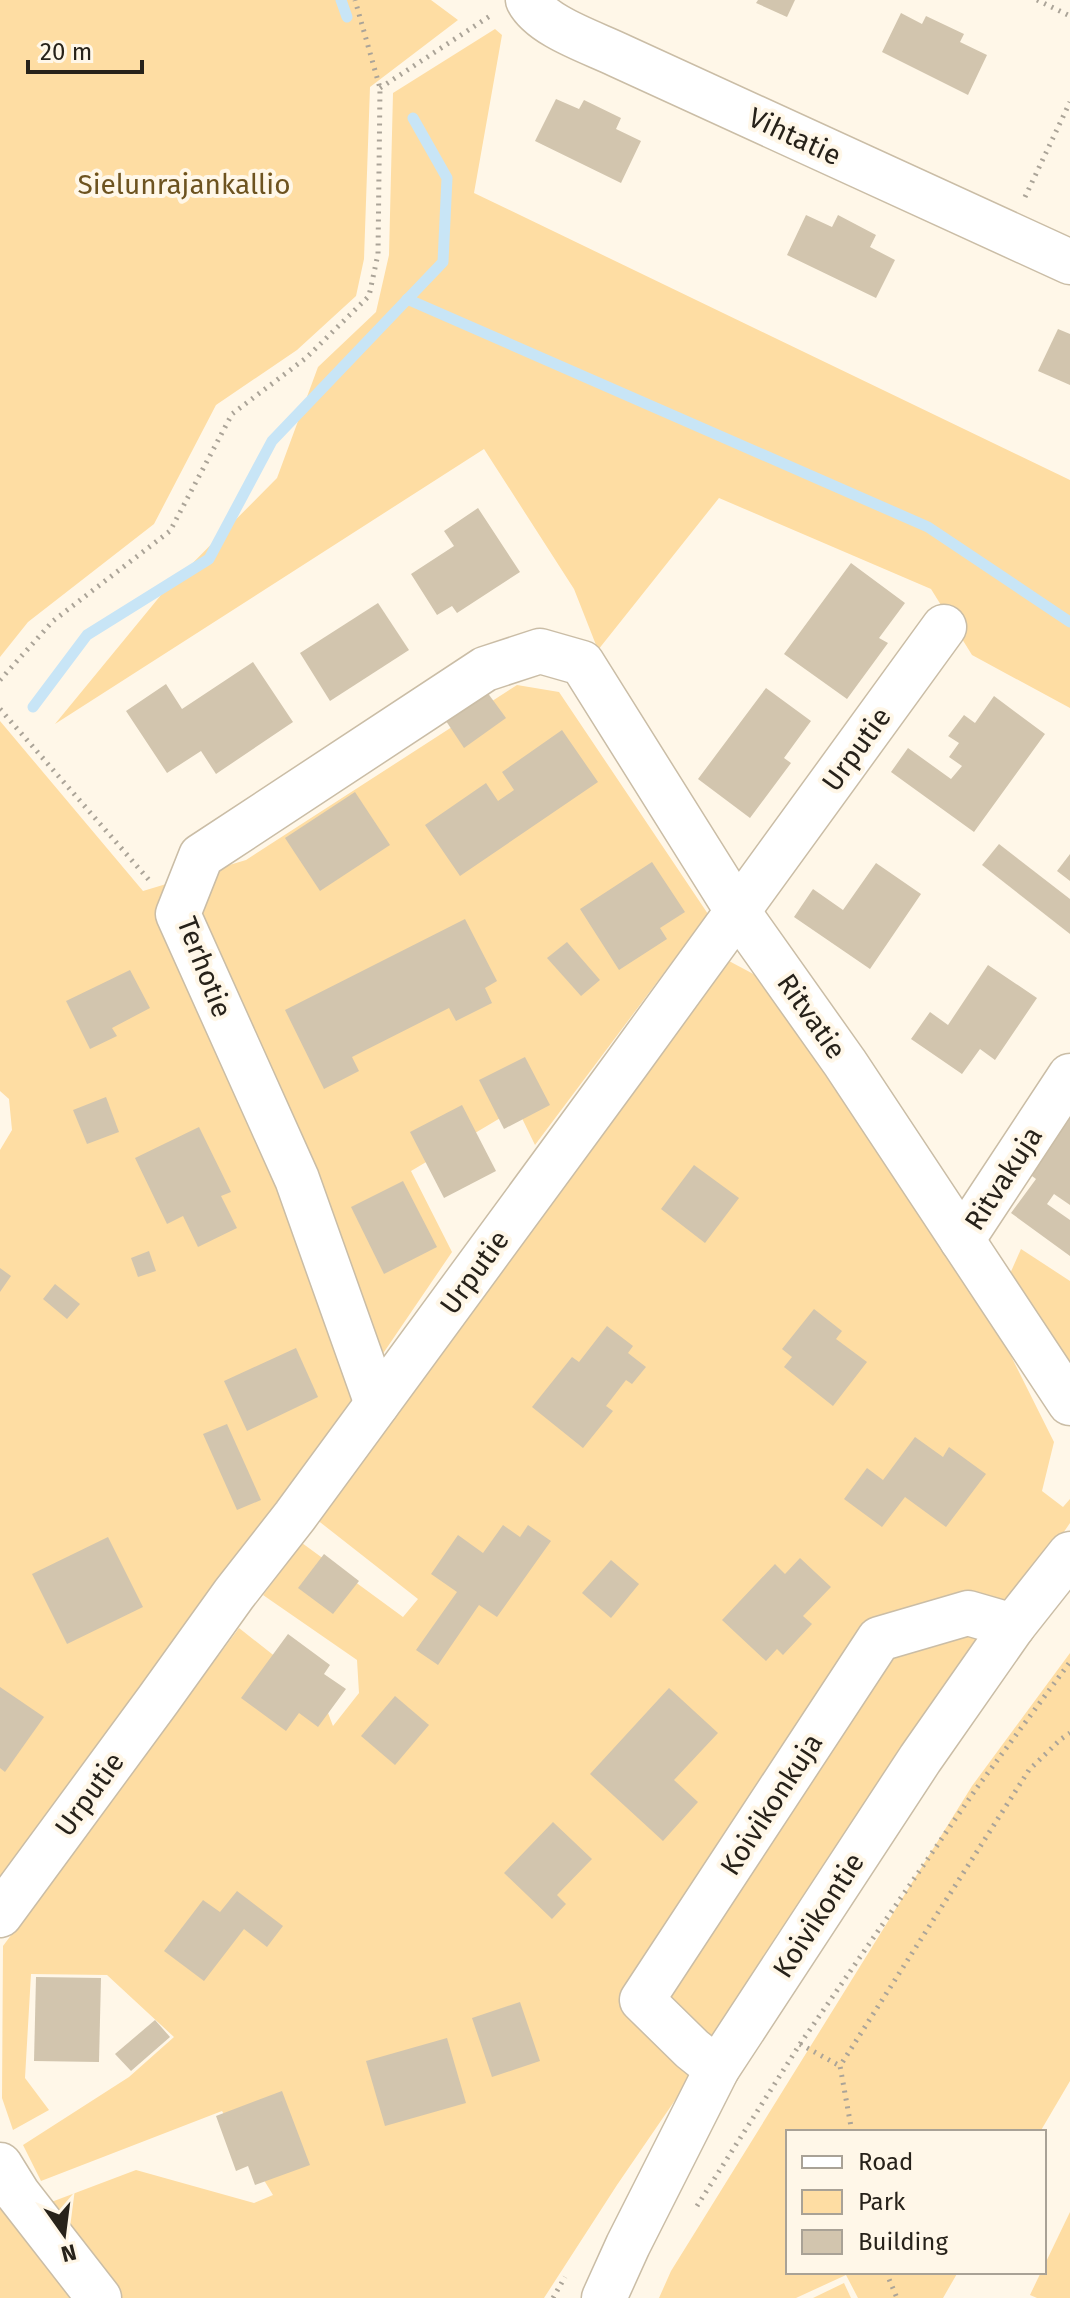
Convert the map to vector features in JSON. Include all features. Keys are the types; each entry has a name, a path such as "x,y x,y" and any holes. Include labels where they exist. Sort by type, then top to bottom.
{"street":[{"name":"Vihtatie","path":"516,4 532,7 544,19 1070,262"},
{"name":"Urputie","path":"0,1915 944,627"},
{"name":"Ritvatie","path":"540,651 582,663 738,912 845,1063 1070,1403"},
{"name":"Terhotie","path":"377,1404 297,1179 178,914 201,856 485,669 540,651"},
{"name":"Ritvakuja","path":"962,1240 1070,1076"},
{"name":"Koivikontie","path":"604,2298 717,2069 920,1759 1013,1626 1070,1554"},
{"name":"Koivikonkuja","path":"717,2069 642,2000 879,1639 968,1613 1013,1626"},
{"path":"0,2165 18,2194 99,2298"}],"path":[{"path":"0,680 53,621 170,531 232,414 306,358 369,296 378,254 380,88 355,0"},
{"path":"1037,0 1070,16"},
{"path":"380,88 516,4"},
{"path":"1008,234 1070,102"},
{"path":"0,709 178,914"},
{"name":"Koivikontie","path":"694,2211 800,2044 976,1789 1070,1662"},
{"path":"852,2130 840,2066 1029,1770 1070,1733"},
{"path":"800,2044 840,2066"},
{"path":"887,2274 897,2298"}],"green space":[{"name":"Sielunrajankallio","path":"0,0 431,0 458,20 370,87 364,259 356,296 297,350 216,405 154,524 28,622 0,657"},
{"path":"495,29 502,35 474,193 1070,480 1070,708 972,655 931,589 719,498 598,650 574,589 484,449 55,724 161,595 277,478 318,367 376,312 389,255 393,93"},
{"path":"517,685 559,692 708,914 535,1145 517,1108 411,1171 452,1252 187,1642 0,1907 0,1150 12,1130 9,1099 0,1091 0,721 143,891 246,860"},
{"path":"729,961 759,977 992,1318 1054,1442 1042,1491 1063,1507 1070,1499 1070,1523 617,2185 544,2298 0,2298 0,2191 17,2215 136,2170 254,2203 273,2195 222,2111 41,2181 23,2145 129,2077 174,2037 107,1975 31,1974 25,2078 49,2110 13,2130 2,2098 3,1946 239,1628 320,1692 333,1726 359,1693 357,1660 263,1595 302,1543 403,1617 418,1599 316,1519"},
{"path":"1021,1249 1070,1281 1070,1369 1009,1276"},
{"path":"1070,1653 1070,2081 1041,2130 786,2130 786,2274 957,2274 943,2298 858,2298 846,2275 796,2298 659,2298 671,2271 972,1786"},
{"path":"1070,2212 1070,2298 1037,2298 1030,2295 1040,2274 1046,2274 1046,2262"},
{"path":"844,2283 851,2298 813,2298"}],"building":[{"path":"758,0 795,0 787,17 756,3"},
{"path":"901,13 922,24 926,16 964,34 960,42 987,55 968,95 882,52"},
{"path":"556,99 579,109 584,100 621,118 616,129 641,141 621,183 535,141"},
{"path":"806,215 832,227 838,215 876,235 870,247 895,260 876,298 787,255"},
{"path":"1058,329 1070,334 1070,385 1038,371"},
{"path":"478,508 520,572 457,613 452,606 437,615 411,574 454,546 444,531"},
{"path":"851,563 905,603 879,638 888,643 847,699 784,654"},
{"path":"378,603 409,650 330,701 300,653"},
{"path":"253,662 293,722 216,774 201,751 167,773 126,711 166,684 182,709"},
{"path":"766,688 811,721 784,758 791,763 750,818 698,779"},
{"path":"487,692 506,718 464,748 446,721"},
{"path":"994,696 1045,734 974,832 891,772 908,748 951,779 962,766 949,757 959,743 948,736 964,715 975,723"},
{"path":"562,730 598,782 460,876 425,825 486,783 498,801 514,790 502,772"},
{"path":"355,792 390,845 320,891 285,838"},
{"path":"999,844 1070,899 1070,934 982,865"},
{"path":"1070,854 1070,881 1057,871"},
{"path":"652,862 685,912 660,928 667,939 619,970 580,909"},
{"path":"876,863 921,894 870,969 794,917 813,889 843,910"},
{"path":"465,919 497,981 485,988 492,1003 456,1021 449,1008 352,1057 359,1071 324,1089 285,1010"},
{"path":"567,942 600,980 581,996 547,958"},
{"path":"988,965 1037,998 995,1060 980,1049 962,1074 911,1039 930,1012 948,1025"},
{"path":"130,970 150,1008 112,1028 117,1036 90,1049 66,1001"},
{"path":"525,1057 550,1105 504,1129 479,1080"},
{"path":"106,1097 119,1132 87,1144 73,1110"},
{"path":"462,1105 496,1171 444,1198 410,1132"},
{"path":"1070,1114 1070,1205 1054,1194 1047,1204 1070,1220 1070,1256 1011,1213 1036,1179 1028,1173"},
{"path":"199,1127 231,1192 221,1196 237,1228 198,1247 183,1216 167,1224 135,1158"},
{"path":"694,1165 739,1198 705,1243 661,1209"},
{"path":"403,1181 437,1247 384,1274 351,1207"},
{"path":"149,1251 156,1271 138,1277 131,1258"},
{"path":"0,1268 11,1276 0,1292"},
{"path":"55,1284 80,1304 67,1319 43,1299"},
{"path":"814,1309 842,1331 836,1339 867,1362 833,1406 784,1367 792,1357 782,1349"},
{"path":"607,1326 633,1346 628,1353 646,1367 632,1384 626,1380 606,1406 613,1411 583,1448 532,1407 572,1357 579,1362"},
{"path":"296,1348 318,1397 247,1431 224,1381"},
{"path":"227,1424 261,1500 237,1510 203,1434"},
{"path":"915,1437 943,1457 949,1447 986,1474 946,1527 905,1497 882,1527 844,1499 867,1468 883,1480"},
{"path":"503,1525 520,1537 528,1525 551,1541 497,1617 479,1605 438,1665 416,1650 457,1592 431,1574 458,1535 483,1553"},
{"path":"108,1537 143,1607 67,1644 32,1574"},
{"path":"324,1554 359,1581 333,1614 298,1588"},
{"path":"800,1558 831,1587 803,1616 812,1624 783,1655 777,1649 766,1661 722,1620 775,1564 785,1574"},
{"path":"611,1560 639,1584 611,1618 582,1593"},
{"path":"288,1634 330,1665 324,1674 346,1689 318,1727 299,1713 286,1731 241,1698"},
{"path":"0,1687 44,1717 5,1772 0,1768"},
{"path":"669,1688 718,1733 674,1780 698,1802 663,1841 590,1774"},
{"path":"395,1696 429,1725 395,1765 361,1736"},
{"path":"553,1822 592,1859 557,1895 566,1904 552,1919 504,1873"},
{"path":"237,1891 283,1926 267,1947 244,1929 204,1981 164,1951 203,1900 220,1912"},
{"path":"36,1977 101,1978 99,2062 34,2061"},
{"path":"520,2002 540,2061 492,2077 472,2018"},
{"path":"155,2020 170,2037 131,2071 115,2054"},
{"path":"447,2038 466,2103 385,2126 366,2061"},
{"path":"282,2091 310,2165 255,2185 248,2166 236,2171 216,2116"}],"waterway":[{"path":"341,0 347,17"},
{"path":"33,707 87,635 209,559 272,441 443,262 447,178 413,118"},
{"path":"407,299 928,527 1070,622"}]}
